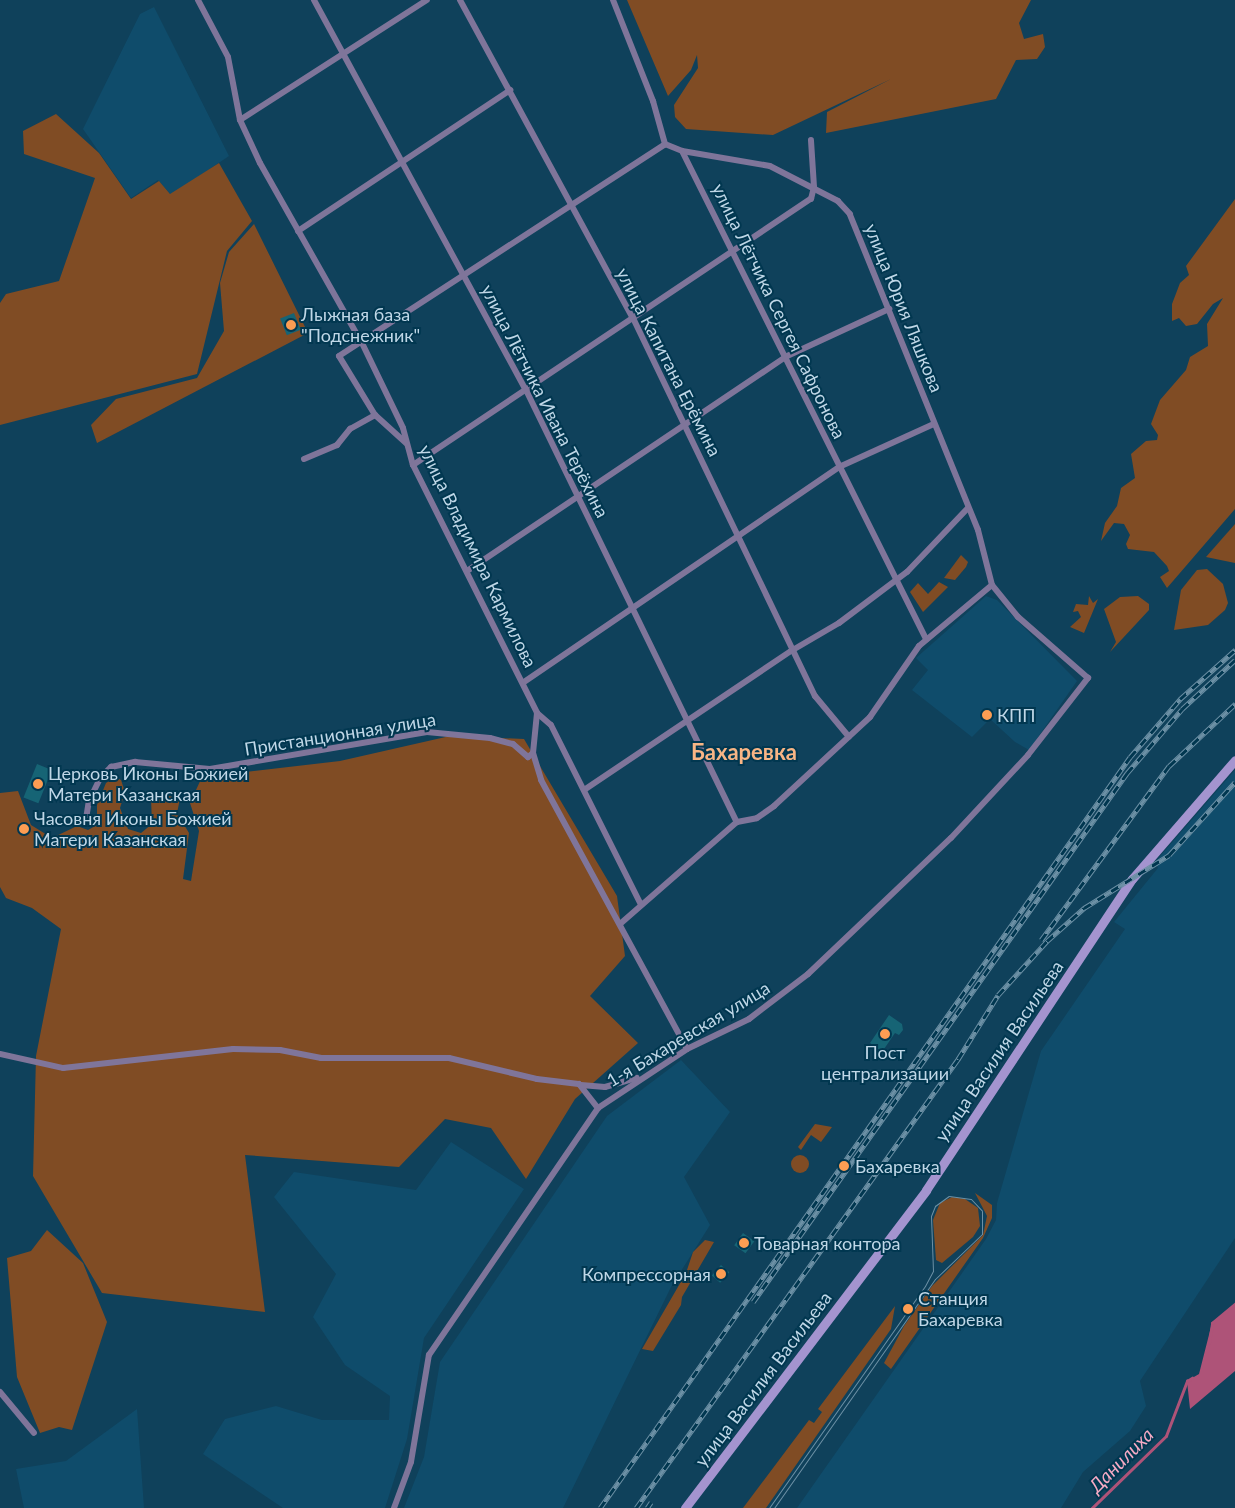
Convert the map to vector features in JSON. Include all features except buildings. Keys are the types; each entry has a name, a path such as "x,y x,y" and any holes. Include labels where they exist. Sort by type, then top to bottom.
{"main road":[{"name":"улица Василия Васильева","path":"685,1508 926,1190 1132,879 1235,760"}],"street":[{"name":"улица Владимира Кармилова","path":"198,0 228,57 240,120 298,231 362,343 394,406 413,465 524,682 537,714 551,725 641,905"},
{"name":"улица Лётчика Ивана Терёхина","path":"314,0 526,390 690,721 737,822"},
{"path":"240,120 427,0"},
{"name":"улица Капитана Ерёмина","path":"460,0 633,318 741,538 792,651 821,705 849,737"},
{"path":"613,0 653,101 665,144"},
{"path":"298,231 510,90"},
{"path":"413,465 811,199 814,187 811,140"},
{"path":"665,144 682,151"},
{"path":"406,443 375,415 339,356 362,343 462,273 665,144"},
{"name":"улица Юрия Ляшкова","path":"682,151 765,165 814,187 838,201 850,214 968,508 992,585"},
{"name":"улица Лётчика Сергея Сафронова","path":"682,151 734,251 839,467 926,639"},
{"path":"468,571 686,427 786,357 889,309"},
{"path":"304,458 337,446 350,429 375,415"},
{"path":"524,682 741,538 839,467 934,424"},
{"path":"584,790 690,721 792,651 839,623 896,581 968,508"},
{"path":"620,924 737,822 750,821 770,810 875,711 898,672 926,639 992,585"},
{"name":"1-я Бахаревская улица","path":"394,1508 411,1462 430,1355 598,1108 643,1076 687,1050 749,1019 827,958 1000,786 1088,678 1018,618 992,585"},
{"path":"537,714 533,753 541,780 687,1050"},
{"name":"Пристанционная улица","path":"86,819 89,801 100,778 112,767 135,762 210,769 427,732 490,738 513,744 528,757 533,753"},
{"path":"0,1054 63,1068 233,1049 280,1050 321,1058 449,1058 537,1080 605,1087 643,1076"},
{"path":"579,1084 598,1108"},
{"path":"0,1392 34,1433"}],"shaded area":[{"path":"627,0 1031,0 1019,23 1024,39 1043,34 1045,47 1037,59 1016,60 996,99 826,133 827,112 891,79 773,135 686,129 675,117 674,105 698,68 697,55 691,70 668,96"},
{"path":"154,7 229,156 171,195 158,180 131,198 83,129 140,14"},
{"path":"56,114 99,153 131,199 159,181 170,194 219,163 252,221 227,251 197,374 0,425 0,303 6,294 59,281 95,178 24,154 23,131"},
{"path":"1235,199 1235,509 1167,588 1160,577 1169,571 1167,566 1154,552 1128,549 1126,544 1130,535 1124,524 1114,523 1101,541 1105,523 1117,506 1121,488 1135,478 1131,454 1146,441 1157,440 1158,435 1151,424 1160,400 1186,370 1190,357 1208,346 1207,324 1223,298 1213,304 1197,324 1186,326 1179,318 1172,321 1172,304 1180,283 1189,275 1186,266"},
{"path":"254,224 308,333 97,443 91,425 116,399 197,378 224,331 220,283 229,252"},
{"path":"1235,524 1235,563 1206,557"},
{"path":"961,555 968,562 966,567 955,580 944,578"},
{"path":"1207,569 1223,584 1228,603 1225,610 1208,625 1174,630 1181,590 1197,570"},
{"path":"939,582 948,587 923,612 910,592 918,583 928,594"},
{"path":"986,596 997,600 1077,681 1029,750 1015,742 990,719 972,737 912,690 928,670 916,658"},
{"path":"1089,596 1093,603 1098,599 1084,633 1070,627 1081,617 1078,611 1073,612 1076,604 1088,605"},
{"path":"1138,596 1149,604 1149,610 1110,652 1116,642 1104,609 1120,597"},
{"path":"450,736 524,739 617,896 625,956 590,996 638,1043 575,1099 526,1179 491,1128 445,1119 399,1167 245,1155 265,1312 102,1293 33,1176 36,1056 61,929 32,908 6,898 0,887 0,793 18,791 31,825 52,838 77,826 88,830 97,825 97,805 106,783 115,777 121,780 125,792 120,808 128,829 141,833 152,824 151,798 161,794 180,799 177,813 189,833 183,879 191,881 199,831 190,803 202,777 340,761"},
{"path":"1235,770 1235,1238 1140,1381 1146,1406 1130,1431 1083,1472 1061,1508 797,1508 986,1239 996,1220 997,1203 1041,1051 1125,929 1114,922 1158,868 1155,862"},
{"path":"681,1060 730,1112 684,1177 710,1225 671,1287 563,1508 404,1508 424,1457 440,1362 607,1116"},
{"path":"815,1124 832,1127 821,1142 811,1135 801,1150 798,1147"},
{"path":"451,1142 524,1189 424,1338 407,1439 385,1508 283,1508 203,1454 225,1419 276,1406 322,1420 389,1420 390,1396 345,1365 313,1317 336,1274 274,1197 294,1172 416,1190"},
{"path":"800,1155 806,1158 809,1164 806,1170 800,1173 794,1170 791,1164 794,1158"},
{"path":"975,1193 992,1205 992,1218 983,1238 891,1369 884,1363 904,1326 932,1286 983,1235 987,1216"},
{"path":"952,1197 965,1199 978,1208 980,1226 973,1237 942,1263 936,1260 933,1220 940,1203"},
{"path":"47,1230 83,1263 107,1322 72,1430 59,1427 40,1433 17,1377 7,1258 31,1251"},
{"path":"705,1240 714,1242 682,1297 681,1305 653,1351 642,1349 686,1273 693,1252"},
{"path":"1235,1304 1235,1371 1190,1409 1187,1381 1199,1374 1212,1323"},
{"path":"895,1306 891,1329 766,1508 743,1508 809,1420 814,1423 822,1412 818,1409"},
{"path":"137,1409 144,1508 24,1508 16,1469 66,1461"}],"waterway":[{"name":"Данилиха","path":"1209,1343 1212,1323 1235,1304"},
{"name":"Данилиха","path":"1092,1508 1166,1436 1187,1381 1192,1378"}],"tram line":[{"path":"769,1508 925,1286 933,1271 931,1216 935,1206 949,1196 971,1199 982,1211 982,1234 935,1279 774,1508"}],"railway":[{"path":"600,1508 1130,757 1180,699 1235,650"},
{"path":"753,1302 1127,773 1182,709 1235,660"},
{"path":"1041,940 1169,766 1235,704"},
{"path":"636,1508 958,1059 998,995 1047,941 1084,908 1169,855 1235,782"},
{"path":"647,1508 651,1502"}],"place":[{"name":"Лыжная база \"Подснежник\"","path":"291,325"},
{"name":"КПП","path":"987,715"},
{"name":"Церковь Иконы Божией Матери Казанская","path":"38,784"},
{"name":"Часовня Иконы Божией Матери Казанская","path":"24,829"},
{"name":"Пост централизации","path":"885,1034"},
{"name":"Бахаревка","path":"844,1166"},
{"name":"Товарная контора","path":"744,1243"},
{"name":"Компрессорная","path":"721,1274"},
{"name":"Станция Бахаревка","path":"908,1309"}],"district":[{"name":"Бахаревка","path":"744,752"}]}
